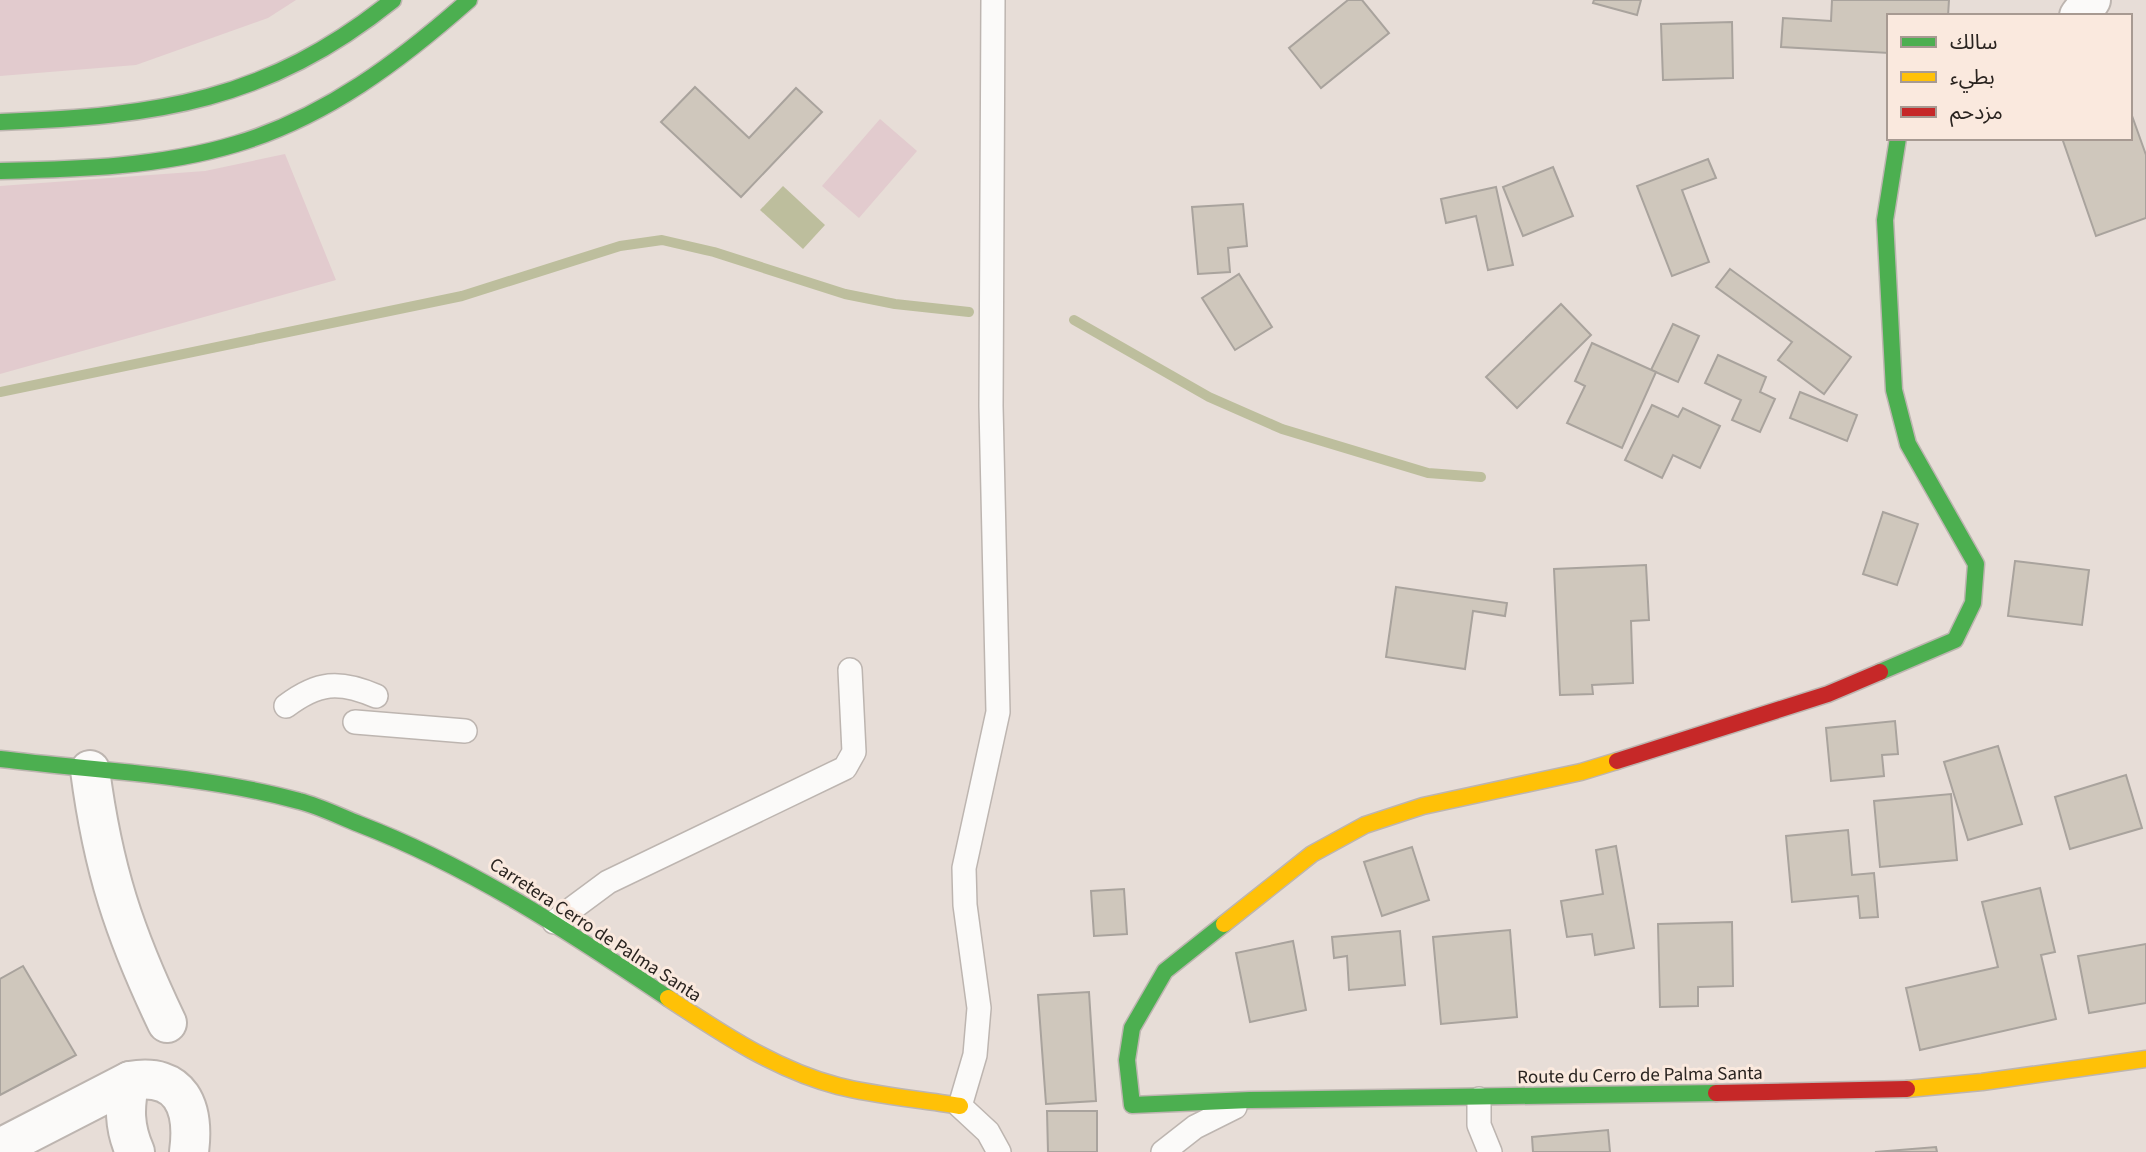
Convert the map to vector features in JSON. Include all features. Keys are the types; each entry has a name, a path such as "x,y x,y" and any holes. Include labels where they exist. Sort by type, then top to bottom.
{"street":[{"path":"0,121 155,111 217,97 277,74 332,44 393,0"},
{"path":"0,171 79,169 160,161 236,145 308,115 363,85 411,52 470,0"},
{"name":"Route du Cerro de Palma Santa","path":"1898,140 1885,220 1894,390 1908,444 1976,564 1973,603 1955,640 1828,694 1581,772 1423,806 1365,825 1312,854 1165,971 1144,1001 1132,1028 1127,1060 1132,1105 1250,1100 1479,1099 1905,1089 2009,1079 2146,1059"},
{"name":"Carretera Cerro de Palma Santa","path":"0,759 209,784 300,801 398,839 461,868 554,922 730,1039 778,1063 838,1086 960,1106"},
{"path":"90,770 99,839 116,907 167,1023"},
{"path":"0,1148 130,1081 150,1077 170,1084 184,1099 189,1118 189,1152"},
{"path":"130,1081 125,1103 125,1126 135,1152"}],"lane":[{"path":"993,0 990,406 998,712 964,869 965,905 979,1008 975,1055 960,1106 988,1132 999,1152"},
{"path":"554,922 608,882 845,768 853,752 850,670"},
{"path":"286,706 305,692 329,685 354,686 376,696"},
{"path":"355,722 465,731"},
{"path":"1479,1099 1479,1125 1490,1152"},
{"path":"1163,1152 1195,1127 1250,1100"}],"shaded area":[{"path":"0,0 296,0 268,18 136,65 0,76"},
{"path":"880,119 917,151 859,218 822,186"},
{"path":"285,154 336,280 0,374 0,186 205,171"},
{"path":"783,186 825,225 803,249 760,210"}],"building":[{"path":"1348,0 1362,0 1389,33 1321,88 1289,48"},
{"path":"1594,0 1641,0 1637,15 1593,3"},
{"path":"1832,0 1949,0 1948,14 1887,14 1887,53 1781,47 1783,18 1831,21"},
{"path":"1732,22 1733,78 1663,80 1661,24"},
{"path":"695,87 749,138 796,88 822,112 741,197 661,122"},
{"path":"2132,116 2146,155 2146,218 2096,236 2063,140 2132,140"},
{"path":"1708,159 1716,178 1682,190 1709,262 1672,276 1637,186"},
{"path":"1553,167 1573,216 1523,236 1503,187"},
{"path":"1496,187 1513,265 1488,270 1476,216 1446,223 1441,199"},
{"path":"1243,204 1247,246 1228,248 1230,272 1198,274 1192,207"},
{"path":"1730,269 1851,357 1824,394 1778,360 1792,342 1716,287"},
{"path":"1239,274 1272,327 1235,350 1202,298"},
{"path":"1561,304 1591,335 1517,408 1486,377"},
{"path":"1673,324 1699,336 1678,382 1651,370"},
{"path":"1592,343 1656,372 1622,448 1567,423 1585,386 1575,381"},
{"path":"1718,355 1766,377 1760,392 1775,399 1760,432 1732,420 1741,400 1705,383"},
{"path":"1800,392 1857,415 1847,441 1790,418"},
{"path":"1652,405 1678,417 1683,408 1720,426 1700,468 1673,455 1662,478 1625,460"},
{"path":"1883,512 1918,524 1897,585 1863,574"},
{"path":"2015,561 2089,570 2082,625 2008,616"},
{"path":"1646,565 1649,620 1631,621 1633,683 1592,685 1593,694 1560,695 1554,569"},
{"path":"1396,587 1507,603 1505,616 1473,611 1465,669 1386,657"},
{"path":"1895,721 1898,754 1882,755 1884,776 1831,781 1826,728"},
{"path":"1998,746 2022,824 1968,840 1944,762"},
{"path":"2126,775 2142,828 2070,849 2055,797"},
{"path":"1951,794 1957,860 1880,867 1874,801"},
{"path":"1848,830 1852,875 1874,873 1878,917 1860,918 1858,896 1792,902 1786,836"},
{"path":"1616,846 1634,948 1595,955 1592,934 1567,937 1561,901 1603,894 1596,850"},
{"path":"1412,847 1429,900 1382,916 1364,862"},
{"path":"2040,888 2055,952 2041,955 2056,1019 1920,1050 1906,988 1998,967 1982,902"},
{"path":"1124,889 1127,934 1094,936 1091,891"},
{"path":"1732,922 1733,986 1698,987 1698,1006 1660,1007 1658,924"},
{"path":"1510,930 1517,1017 1441,1024 1433,937"},
{"path":"1400,931 1405,985 1349,990 1347,956 1334,958 1332,937"},
{"path":"1293,941 1306,1010 1250,1022 1236,953"},
{"path":"2146,944 2146,1003 2089,1013 2078,956"},
{"path":"23,966 76,1055 0,1095 0,979"},
{"path":"1089,992 1096,1101 1046,1104 1038,995"},
{"path":"1047,1111 1097,1111 1097,1152 1048,1152"},
{"path":"1608,1130 1610,1152 1533,1152 1532,1137"},
{"path":"1936,1147 1937,1152 1875,1152"}],"waterway":[{"path":"0,392 462,296 620,246 662,240 714,252 845,294 895,304 969,312"},
{"path":"1074,320 1209,397 1282,429 1428,473 1481,477"}],"traffic: fast":[{"path":"0,122 110,115 160,108 208,97 254,82 300,61 346,34 393,0"},
{"path":"0,171 89,168 178,158 269,133 301,119 360,85 416,44 469,0"},
{"path":"1880,672 1955,640 1973,603 1976,564 1908,444 1894,390 1885,220 1898,140"},
{"path":"0,759 189,779 263,792 314,806 400,841 480,880 556,925 668,998"},
{"path":"1224,924 1165,971 1132,1028 1127,1060 1132,1105 1250,1100 1716,1093"}],"traffic: slow":[{"path":"1224,924 1312,854 1365,825 1423,806 1581,772 1617,761"},
{"path":"668,998 750,1049 815,1079 868,1092 960,1106"},
{"path":"1907,1089 1982,1082 2146,1059"}],"traffic: jam":[{"path":"1617,761 1828,694 1880,672"},
{"path":"1716,1093 1907,1089"}]}
